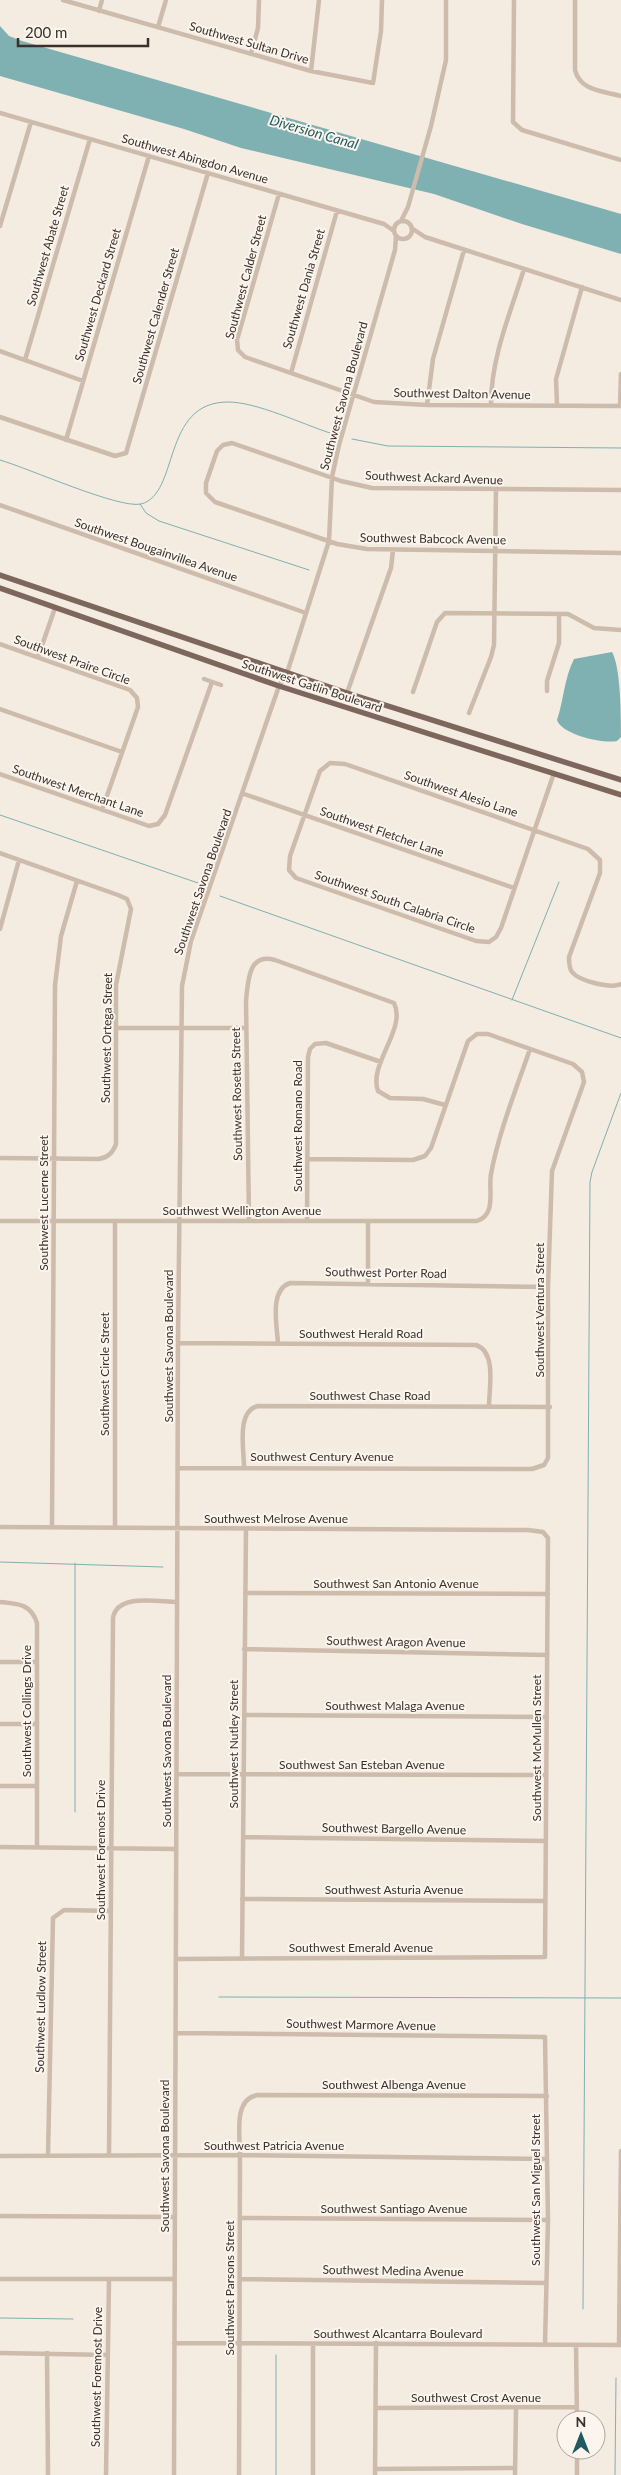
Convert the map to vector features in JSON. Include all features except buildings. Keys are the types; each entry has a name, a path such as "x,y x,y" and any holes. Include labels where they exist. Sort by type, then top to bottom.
{"main road":[{"name":"Southwest Gatlin Boulevard","path":"0,575 286,673 621,780"},
{"name":"Southwest Gatlin Boulevard","path":"0,588 279,686 554,772 621,795"}],"street":[{"name":"Southwest Sultan Drive","path":"63,0 311,71 373,83 382,31 382,0"},
{"path":"99,11 102,0"},
{"path":"158,27 166,0"},
{"path":"250,54 258,28 259,0"},
{"path":"311,71 320,0"},
{"path":"425,237 412,226 399,221 408,207 446,60 446,0"},
{"path":"514,0 513,122 522,130 621,160"},
{"path":"575,0 574,70 577,80 585,86 621,96"},
{"name":"Southwest Abingdon Avenue","path":"0,113 384,224 405,239"},
{"path":"0,226 31,122"},
{"name":"Southwest Abate Street","path":"25,360 90,139"},
{"name":"Southwest Deckard Street","path":"66,440 149,156"},
{"name":"Southwest Calender Street","path":"66,440 115,456 124,455 128,450 208,173"},
{"name":"Southwest Calder Street","path":"249,360 240,353 237,340 280,194"},
{"path":"408,207 412,226 410,236 425,237 621,300"},
{"name":"Southwest Dania Street","path":"291,373 337,211"},
{"name":"Southwest Abingdon Avenue","path":"384,224 399,221"},
{"name":"Southwest Savona Boulevard","path":"174,2475 176,1849 178,1774 178,1343 182,986 186,958 244,794 279,686 286,673 329,541 332,477 338,444 395,250 395,233 399,221"},
{"name":"Southwest Savona Boulevard","path":"395,250 410,236"},
{"path":"427,406 429,378 433,359 464,250"},
{"path":"491,404 491,381 494,364 524,269"},
{"path":"557,405 556,379 582,287"},
{"path":"0,351 83,381"},
{"name":"Southwest Dalton Avenue","path":"249,360 374,402 427,406 491,404 620,406"},
{"path":"620,406 621,374"},
{"path":"0,416 66,440"},
{"name":"Southwest Ackard Avenue","path":"206,483 217,451 223,445 236,444 332,477 372,488 621,490"},
{"name":"Southwest Babcock Avenue","path":"206,483 206,493 215,502 355,548 621,553"},
{"path":"469,713 491,657 494,613 496,490"},
{"name":"Southwest Bougainvillea Avenue","path":"0,505 306,613"},
{"path":"347,693 391,568 393,550"},
{"path":"38,657 55,608"},
{"path":"413,692 441,616 452,612 559,614 573,616 601,630 621,630"},
{"path":"547,691 547,681 558,646 559,614"},
{"name":"Southwest Praire Circle","path":"0,644 130,690 138,698 138,707 102,810"},
{"path":"204,679 221,685"},
{"name":"Southwest Merchant Lane","path":"0,774 149,826 158,824 164,818 212,682"},
{"path":"0,709 122,752"},
{"name":"Southwest Alesio Lane","path":"304,816 320,771 327,764 334,762 345,764 588,849 600,860 600,873 569,964 573,974 590,981 612,987 621,984"},
{"path":"514,888 554,772"},
{"name":"Southwest Fletcher Lane","path":"244,794 514,888"},
{"name":"Southwest South Calabria Circle","path":"304,816 289,860 292,875 476,941 491,941 498,934 514,888"},
{"path":"0,853 77,881"},
{"path":"0,929 19,860"},
{"name":"Southwest Ortega Street","path":"54,1158 98,1159 109,1155 116,1144 116,985 122,946 131,909 127,899 77,881"},
{"name":"Southwest Lucerne Street","path":"52,1527 56,971 65,919 77,881"},
{"name":"Southwest Rosetta Street","path":"249,1220 246,1028 247,990 251,968 258,960 269,958 389,1000 396,1006 397,1017 381,1062"},
{"path":"116,1028 246,1028"},
{"path":"308,1158 413,1160 422,1158 428,1153 468,1041 473,1036 484,1034 530,1049"},
{"name":"Southwest Romano Road","path":"307,1221 308,1058 312,1046 326,1043 381,1062"},
{"name":"Southwest Wellington Avenue","path":"0,1221 249,1220 472,1222 483,1218 489,1210 490,1177 498,1140 530,1049"},
{"name":"Southwest Ventura Street","path":"465,1468 532,1469 544,1465 550,1454 548,1286 552,1171 584,1078 582,1072 573,1064 530,1049"},
{"path":"381,1062 376,1083 380,1094 390,1098 423,1099 444,1105"},
{"path":"0,1158 54,1158"},
{"name":"Southwest Circle Street","path":"115,1221 115,1528"},
{"path":"368,1222 368,1283"},
{"name":"Southwest Porter Road","path":"278,1344 277,1297 284,1286 295,1282 548,1286"},
{"name":"Southwest Herald Road","path":"178,1343 476,1345 486,1352 489,1360 489,1406"},
{"name":"Southwest Chase Road","path":"244,1467 245,1416 255,1406 550,1407"},
{"name":"Southwest Century Avenue","path":"178,1468 465,1468"},
{"name":"Southwest Melrose Avenue","path":"0,1527 528,1530 543,1532 548,1538"},
{"name":"Southwest Nutley Street","path":"242,1959 246,1529"},
{"name":"Southwest McMullen Street","path":"545,1957 548,1538"},
{"name":"Southwest San Antonio Avenue","path":"245,1593 548,1594"},
{"name":"Southwest Collings Drive","path":"0,1602 23,1604 34,1612 37,1623 37,1847"},
{"name":"Southwest Foremost Drive","path":"109,2156 114,1614 121,1604 129,1602 177,1602"},
{"name":"Southwest Aragon Avenue","path":"244,1649 547,1655"},
{"path":"0,1662 38,1662"},
{"name":"Southwest Malaga Avenue","path":"244,1715 547,1717"},
{"path":"0,1724 37,1724"},
{"name":"Southwest San Esteban Avenue","path":"178,1774 546,1776"},
{"path":"0,1786 37,1786"},
{"name":"Southwest Bargello Avenue","path":"243,1838 546,1841"},
{"path":"0,1847 176,1849"},
{"name":"Southwest Asturia Avenue","path":"242,1899 546,1901"},
{"name":"Southwest Ludlow Street","path":"48,2156 53,1918 64,1910 111,1910"},
{"name":"Southwest Emerald Avenue","path":"177,1959 545,1957"},
{"name":"Southwest Marmore Avenue","path":"176,2033 545,2037"},
{"name":"Southwest San Miguel Street","path":"545,2037 548,2220 545,2344"},
{"name":"Southwest Albenga Avenue","path":"244,2102 248,2098 258,2095 547,2096"},
{"name":"Southwest Parsons Street","path":"239,2475 240,2155 241,2113 244,2102"},
{"path":"620,2345 621,2151"},
{"name":"Southwest Patricia Avenue","path":"0,2156 240,2155 547,2159"},
{"path":"0,2216 175,2217"},
{"name":"Southwest Santiago Avenue","path":"241,2218 548,2220"},
{"path":"0,2279 174,2279"},
{"name":"Southwest Medina Avenue","path":"240,2279 545,2283"},
{"name":"Southwest Foremost Drive","path":"106,2475 109,2280"},
{"name":"Southwest Alcantarra Boulevard","path":"174,2343 620,2345"},
{"path":"375,2475 376,2344"},
{"path":"312,2475 313,2345"},
{"path":"576,2345 577,2407"},
{"path":"0,2353 108,2355"},
{"path":"47,2353 48,2475"},
{"name":"Southwest Crost Avenue","path":"376,2408 577,2407"},
{"path":"515,2475 516,2408"},
{"path":"577,2460 577,2475"},
{"path":"375,2469 515,2468"}],"water":[{"name":"Diversion Canal","path":"0,26 9,36 22,41 621,214 621,254 522,224 434,194 241,148 184,129 0,76"},
{"path":"612,652 619,680 621,737 617,741 611,742 594,740 567,730 557,720 568,674 574,659"}],"waterway":[{"path":"0,460 94,494 130,504 141,504 153,497 162,484 181,432 192,417 207,406 228,402 240,403 279,414 330,433"},
{"path":"352,439 388,446 621,448"},
{"path":"140,504 146,513 159,521 309,570"},
{"path":"0,815 198,883"},
{"path":"512,1000 559,882"},
{"path":"220,896 621,1038"},
{"path":"583,2309 590,1182 621,1093"},
{"path":"0,1562 163,1567"},
{"path":"75,1563 75,1812"},
{"path":"219,1997 621,1998"},
{"path":"0,2318 73,2319"},
{"path":"276,2355 276,2475"},
{"path":"615,2475 616,2378"}]}
